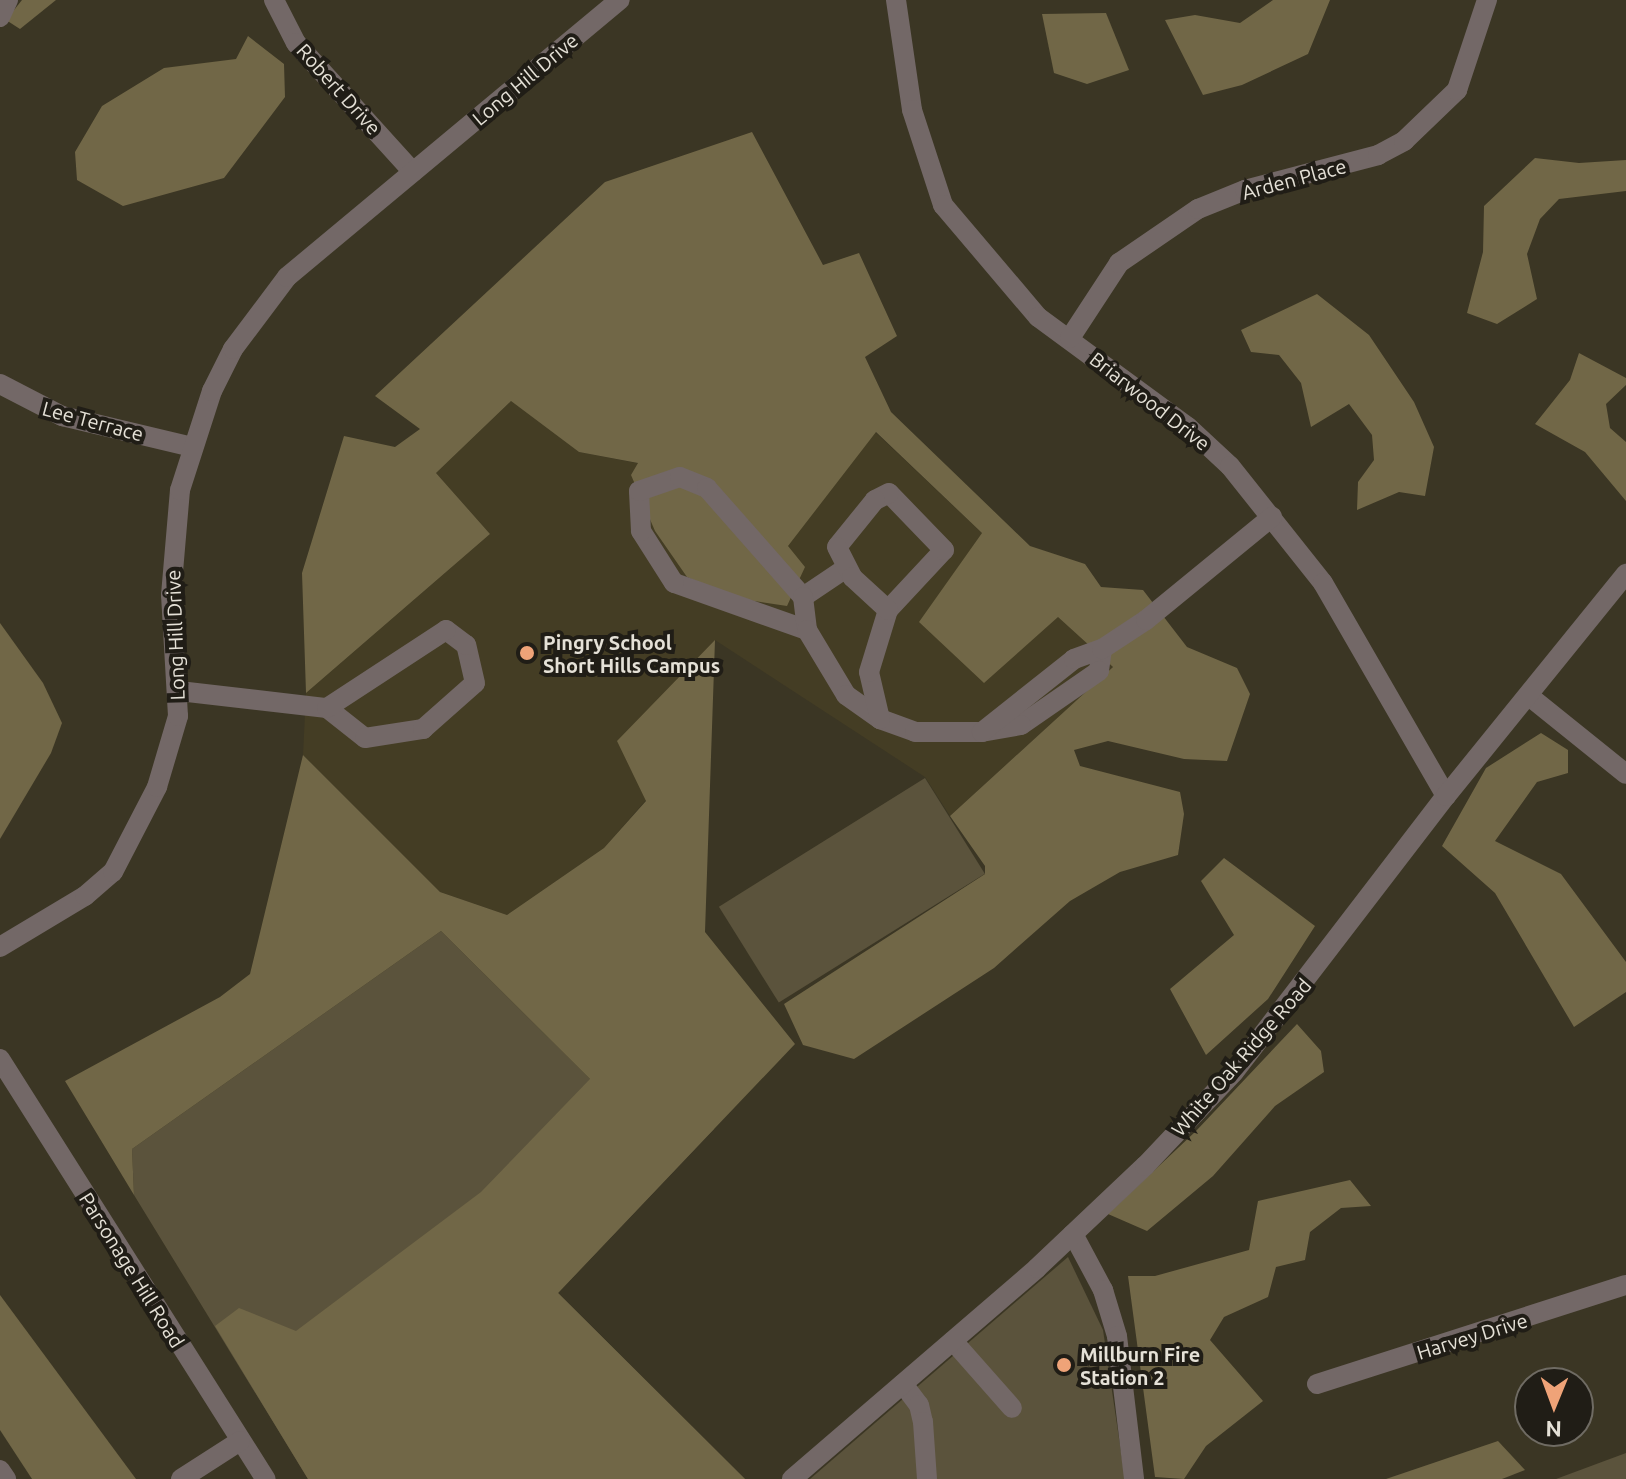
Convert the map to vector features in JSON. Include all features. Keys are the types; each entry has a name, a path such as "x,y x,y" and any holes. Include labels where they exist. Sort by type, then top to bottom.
{"street":[{"path":"0,17 8,0"},
{"name":"Robert Drive","path":"274,0 296,43 413,172"},
{"name":"Long Hill Drive","path":"0,947 85,896 113,872 157,787 178,716 171,580 180,490 212,391 256,314 287,277 620,0"},
{"name":"Briarwood Drive","path":"896,0 912,110 943,205 1038,317 1188,427 1230,466 1323,583 1446,796"},
{"name":"Arden Place","path":"1070,338 1119,263 1198,209 1245,190 1378,155 1404,141 1457,90 1487,0"},
{"name":"Lee Terrace","path":"0,384 62,416 192,447"},
{"path":"807,630 674,583 641,531 639,491 680,477 707,488 803,597 807,630 846,695 880,719 915,732 982,732 1074,659 1102,649 1146,620 1272,517"},
{"path":"880,719 869,672 888,610 944,550 896,496 889,493 875,500 837,547 846,568 888,610"},
{"path":"803,597 846,568"},
{"name":"White Oak Ridge Road","path":"792,1479 1073,1234 1145,1166 1253,1049 1446,796 1626,574"},
{"path":"179,691 327,708 365,738 423,729 475,683 466,645 446,630 327,708"},
{"path":"1529,696 1626,774"},
{"name":"Parsonage Hill Road","path":"0,1059 266,1479"},
{"path":"1073,1234 1103,1290 1117,1336 1134,1479"},
{"name":"Harvey Drive","path":"1317,1384 1626,1285"},
{"path":"953,1341 1012,1408"},
{"path":"903,1384 919,1405 927,1479"},
{"path":"181,1479 240,1441"},
{"path":"0,1470 6,1479"}],"shaded area":[{"path":"22,0 56,0 20,29 6,20"},
{"path":"1273,0 1330,0 1308,54 1242,85 1203,95 1165,20 1195,15 1240,23"},
{"path":"1106,13 1129,70 1087,84 1054,73 1042,14"},
{"path":"248,36 284,64 285,97 224,178 123,206 77,180 75,152 102,106 164,68 236,59"},
{"path":"752,132 823,265 859,253 897,336 865,357 891,412 1030,546 1085,564 1101,587 1143,590 1187,647 1237,668 1250,694 1227,761 1184,759 1108,741 1074,750 1080,766 1180,792 1184,814 1178,855 1120,872 1070,901 994,968 854,1059 803,1045 784,1004 985,874 985,866 950,816 1113,667 1058,617 984,683 919,622 982,533 876,432 788,546 805,567 787,606 734,598 687,577 655,531 631,475 638,463 579,452 511,401 436,473 490,534 306,693 302,573 344,436 395,447 420,429 375,396 605,182"},
{"path":"1535,158 1579,163 1626,160 1626,191 1559,199 1540,219 1527,254 1537,299 1497,324 1467,313 1483,252 1484,206"},
{"path":"1317,294 1369,335 1414,402 1434,447 1425,496 1399,492 1357,510 1358,482 1374,460 1372,435 1349,404 1311,427 1301,383 1279,355 1251,352 1241,330"},
{"path":"1579,353 1626,378 1626,385 1606,404 1610,428 1626,442 1626,501 1585,452 1535,424 1570,380"},
{"name":"Pingry School Short Hills Campus","path":"511,401 579,452 647,465 875,432 982,533 920,622 1058,617 1113,667 950,816 925,777 715,640 646,800 604,848 507,915 440,892 303,755 306,693 490,534 436,473"},
{"path":"0,623 43,683 62,723 51,753 0,839"},
{"path":"715,640 705,932 795,1044 558,1293 745,1479 308,1479 215,1326 239,1308 296,1331 481,1192 590,1079 441,931 132,1149 134,1195 65,1081 220,997 250,974 303,755 440,892 507,915 604,848 646,801 617,741"},
{"path":"1541,733 1568,750 1568,773 1537,782 1495,841 1561,874 1626,962 1626,992 1574,1027 1495,893 1442,846 1486,768"},
{"path":"925,778 985,874 779,1003 719,907"},
{"path":"1224,858 1315,926 1268,999 1206,1055 1170,989 1234,935 1201,881"},
{"path":"441,931 590,1079 714,1129 558,1293 745,1479 308,1479 134,1195 132,1149"},
{"path":"1297,1024 1321,1051 1324,1072 1275,1106 1213,1176 1147,1231 1108,1214 1196,1131"},
{"path":"1350,1180 1371,1206 1341,1208 1310,1232 1305,1260 1276,1267 1268,1297 1224,1317 1210,1340 1263,1401 1206,1446 1184,1479 1155,1477 1128,1276 1155,1276 1249,1250 1258,1201"},
{"path":"1068,1257 1103,1330 1125,1479 810,1479"},
{"path":"0,1295 136,1479 32,1479 0,1430"},
{"path":"1498,1441 1525,1470 1502,1479 1386,1479"},
{"path":"1626,1453 1626,1479 1556,1479"}],"place":[{"name":"Pingry School Short Hills Campus","path":"527,653"},
{"name":"Millburn Fire Station 2","path":"1064,1365"}]}
